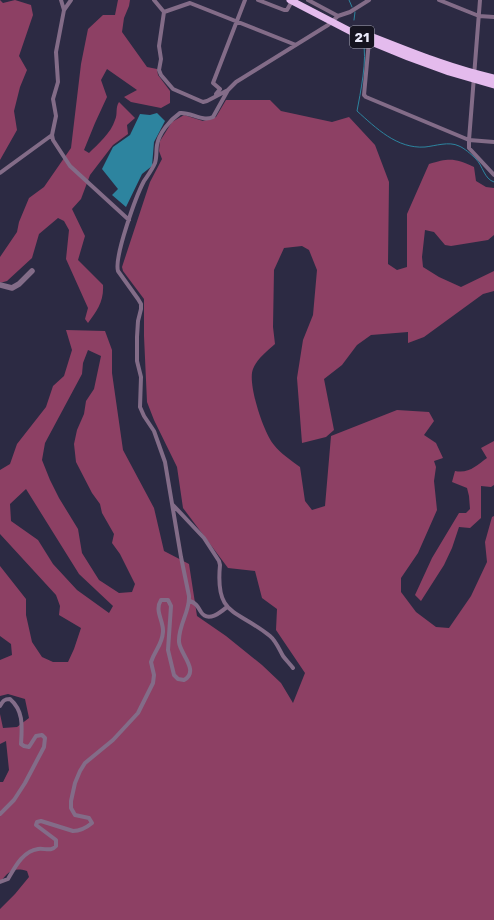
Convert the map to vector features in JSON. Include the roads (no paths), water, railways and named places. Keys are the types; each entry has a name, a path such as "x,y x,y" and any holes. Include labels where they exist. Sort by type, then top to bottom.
{"highway":[{"name":"21","path":"291,0 332,21 494,85"},
{"name":"21","path":"332,21 335,24 369,41 408,57 473,77 494,78"}],"street":[{"path":"61,0 64,10"},
{"path":"71,0 64,10 56,52 58,82 53,99 56,116 52,136 56,145 70,166 129,220"},
{"path":"154,0 164,12 159,46 161,59 159,70 161,75 173,89 203,102 228,90 242,77 328,25 338,16 350,12 369,0"},
{"path":"216,96 220,89 213,83 245,0"},
{"path":"258,0 284,10 287,10 291,0"},
{"path":"308,0 338,16"},
{"path":"439,0 478,16 494,17"},
{"path":"480,0 473,77 469,148 494,175"},
{"path":"164,12 190,3 296,45"},
{"path":"369,41 364,95 366,97 469,140 494,142"},
{"path":"0,882 8,879 19,862 28,853 37,849 52,849 56,846 56,840 36,825 37,822 41,821 73,831 79,831 92,823 89,818 76,815 71,808 71,795 85,763 113,740 136,716 153,686 154,675 151,662 161,642 163,625 158,607 160,600 168,600 171,606 168,650 174,675 181,681 189,676 190,666 180,649 179,642 190,601 167,469 154,431 140,407 141,377 138,361 137,337 141,304 118,271 117,267 118,254 129,220 142,186 156,161 158,140 170,120 180,113 208,119 213,117 228,90"},
{"path":"0,173 52,136"},
{"path":"3,286 12,288 19,284 32,271"},
{"path":"173,505 204,538 219,561 219,588 221,596 227,607 271,636 284,658 293,668"},
{"path":"190,601 196,604 202,614 208,616 216,615 227,607"},
{"path":"0,706 6,698 10,699 16,704 21,717 21,744 29,747 36,736 42,734 45,738 44,747 25,783 14,800 0,814"}],"water":[{"path":"157,113 165,121 154,142 152,166 142,174 126,207 112,195 118,189 102,169 113,147 130,135 140,114 150,115"}],"waterway":[{"path":"349,0 352,7"},
{"path":"354,20 355,12"},
{"path":"363,42 365,57 362,86 357,111 379,130 405,145 425,147 451,144 461,147 468,151 476,159 488,178 494,182"}]}
